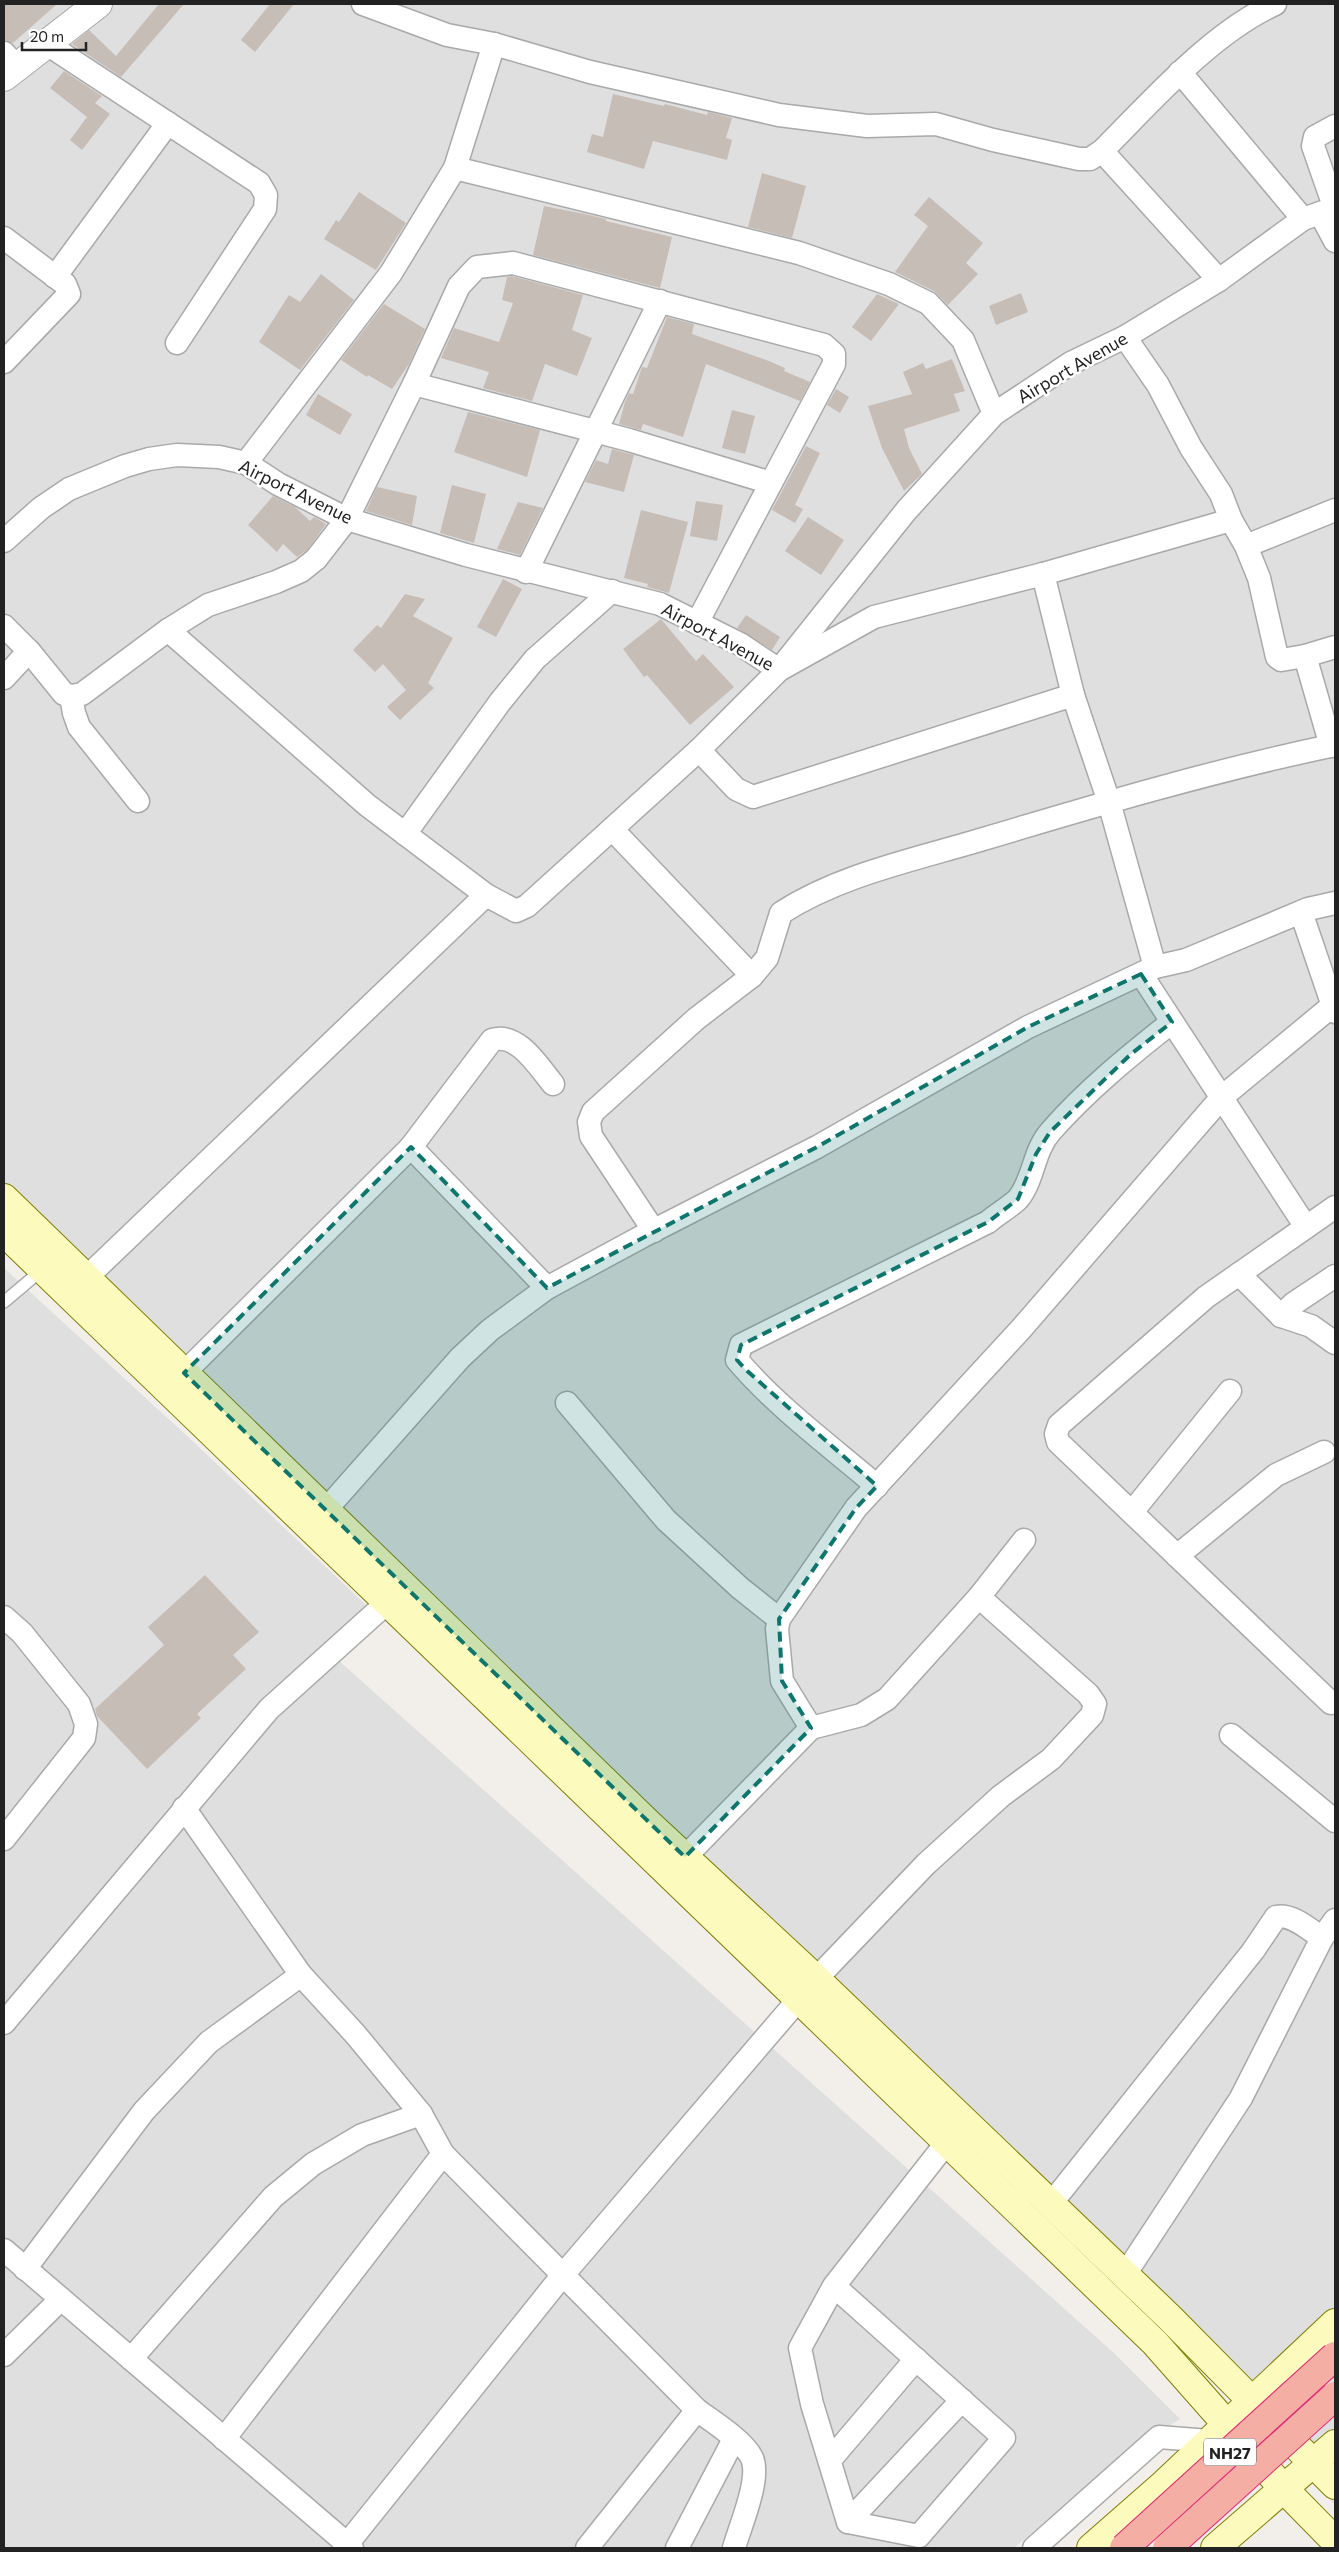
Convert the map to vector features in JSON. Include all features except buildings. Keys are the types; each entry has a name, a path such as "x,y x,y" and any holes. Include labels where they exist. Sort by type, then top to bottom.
{"highway":[{"name":"NH27","path":"1124,2548 1335,2356"},
{"name":"NH27","path":"1167,2548 1335,2396"}],"main road":[{"path":"4,1198 184,1373 318,1519"},
{"path":"4,1232 318,1519 396,1594 798,2000 1155,2343 1218,2433 1283,2488 1335,2541"},
{"path":"396,1594 816,1979 1252,2400 1335,2485"},
{"path":"1091,2548 1218,2433 1335,2323"},
{"path":"1215,2548 1335,2444"}],"street":[{"path":"363,4 447,35 494,44 590,72 780,115 866,126 936,124 993,140 1079,159 1090,159 1102,151 1180,72 1249,9 1275,4"},
{"path":"8,66 47,44 86,7"},
{"path":"47,44 259,183 266,195 265,209 177,343"},
{"path":"246,463 391,273 455,168 494,44"},
{"path":"1180,72 1323,212"},
{"path":"55,277 168,123"},
{"path":"1335,126 1315,138 1313,146 1323,212 1335,241"},
{"path":"1102,151 1219,280"},
{"path":"455,168 799,253 889,284 928,303 963,340 994,414"},
{"name":"Airport Avenue","path":"4,541 41,508 69,489 124,466 149,459 177,455 219,457 246,463 278,484 347,519 526,572 660,604 740,644 779,670 906,511 994,414 1070,363 1124,337 1219,280 1323,212"},
{"path":"4,238 64,284 69,294 4,362"},
{"path":"4,626 29,651 64,694 71,696 82,694 168,630 208,605 276,582 301,571 316,560 347,519 414,384 459,286 477,267 513,263 824,345 834,354 834,364 697,623"},
{"path":"526,572 660,301"},
{"path":"1124,337 1158,385 1191,448 1222,494 1231,520 1246,546 1259,578 1277,657 1281,660 1305,656 1335,647"},
{"path":"414,384 596,431 771,483"},
{"path":"1246,546 1335,510"},
{"path":"168,630 366,805 486,896 516,911 527,906 699,750 779,670 874,617 1043,574 1231,520"},
{"path":"1043,574 1073,695 1109,802 1148,971 1172,1022 1306,1227"},
{"path":"405,834 500,702 536,659 612,591"},
{"path":"4,678 29,651"},
{"path":"654,1231 591,1136 589,1122 593,1112 696,1019 752,976 767,958 781,913 802,899 868,873 1109,802 1333,745 1305,656"},
{"path":"699,750 736,788 753,797 1073,695"},
{"path":"71,696 74,714 79,727 138,802"},
{"path":"612,829 752,976"},
{"path":"86,1278 486,896"},
{"path":"318,1519 460,1358 490,1330 547,1288 817,1147 1028,1027 1148,971 1186,960 1301,912 1335,903"},
{"path":"811,1728 782,1681 777,1629 779,1620 856,1508 1020,1330 1222,1097 1334,1009 1301,912"},
{"path":"877,1486 799,1420 745,1369 737,1360 741,1345 988,1222 1018,1199 1027,1183 1036,1154 1050,1132 1131,1054 1172,1022"},
{"path":"184,1373 411,1147 492,1040 501,1037 516,1042 553,1084"},
{"path":"411,1147 547,1288"},
{"path":"1330,1703 1058,1442 1056,1434 1060,1425 1198,1304 1335,1207"},
{"path":"1239,1274 1281,1316 1311,1326 1335,1343"},
{"path":"1281,1316 1293,1304 1335,1276"},
{"path":"1132,1512 1230,1391"},
{"path":"567,1403 666,1520 740,1588 779,1620"},
{"path":"1177,1556 1276,1475 1324,1452"},
{"path":"685,1857 811,1728 861,1715 887,1699 979,1597 1024,1540"},
{"path":"4,2023 269,1709 396,1594"},
{"path":"4,2250 348,2547 562,2276 816,1979 926,1864 1001,1796 1051,1759 1092,1714 1095,1704 1088,1694 979,1597"},
{"path":"4,1617 22,1633 79,1704 86,1724 84,1738 4,1839"},
{"path":"1231,1734 1335,1821"},
{"path":"184,1808 301,1975 356,2035 421,2114 443,2154 697,2410 734,2439 751,2457 755,2470 734,2548"},
{"path":"1050,2205 1253,1951 1276,1917 1281,1916 1329,1929 1241,2098 1124,2276"},
{"path":"25,2268 144,2111 209,2042 301,1975"},
{"path":"131,2359 273,2197 313,2164 362,2135 421,2114"},
{"path":"848,2522 812,2404 800,2348 834,2286 947,2142"},
{"path":"224,2439 443,2154"},
{"path":"834,2286 1004,2438 919,2536 848,2522"},
{"path":"4,2355 61,2299"},
{"path":"830,2460 916,2359"},
{"path":"848,2522 962,2400"},
{"path":"587,2548 697,2410"},
{"path":"1034,2548 1158,2437 1218,2433"},
{"path":"677,2548 734,2439"}],"lane":[{"path":"4,1302 43,1269"}],"highlighted area":[{"path":"1141,974 1172,1022 1131,1054 1050,1132 1036,1154 1018,1199 988,1222 741,1345 737,1360 745,1369 877,1486 856,1508 779,1619 782,1681 811,1728 685,1857 184,1373 411,1147 547,1288 817,1147 1028,1027"}],"shaded area":[{"path":"4,4 1335,4 1335,2505 1224,2393 4,1198"},
{"path":"4,1268 187,1436 366,1605 328,1651 1115,2354 1180,2419 1125,2453 1014,2548 4,2548"}]}
